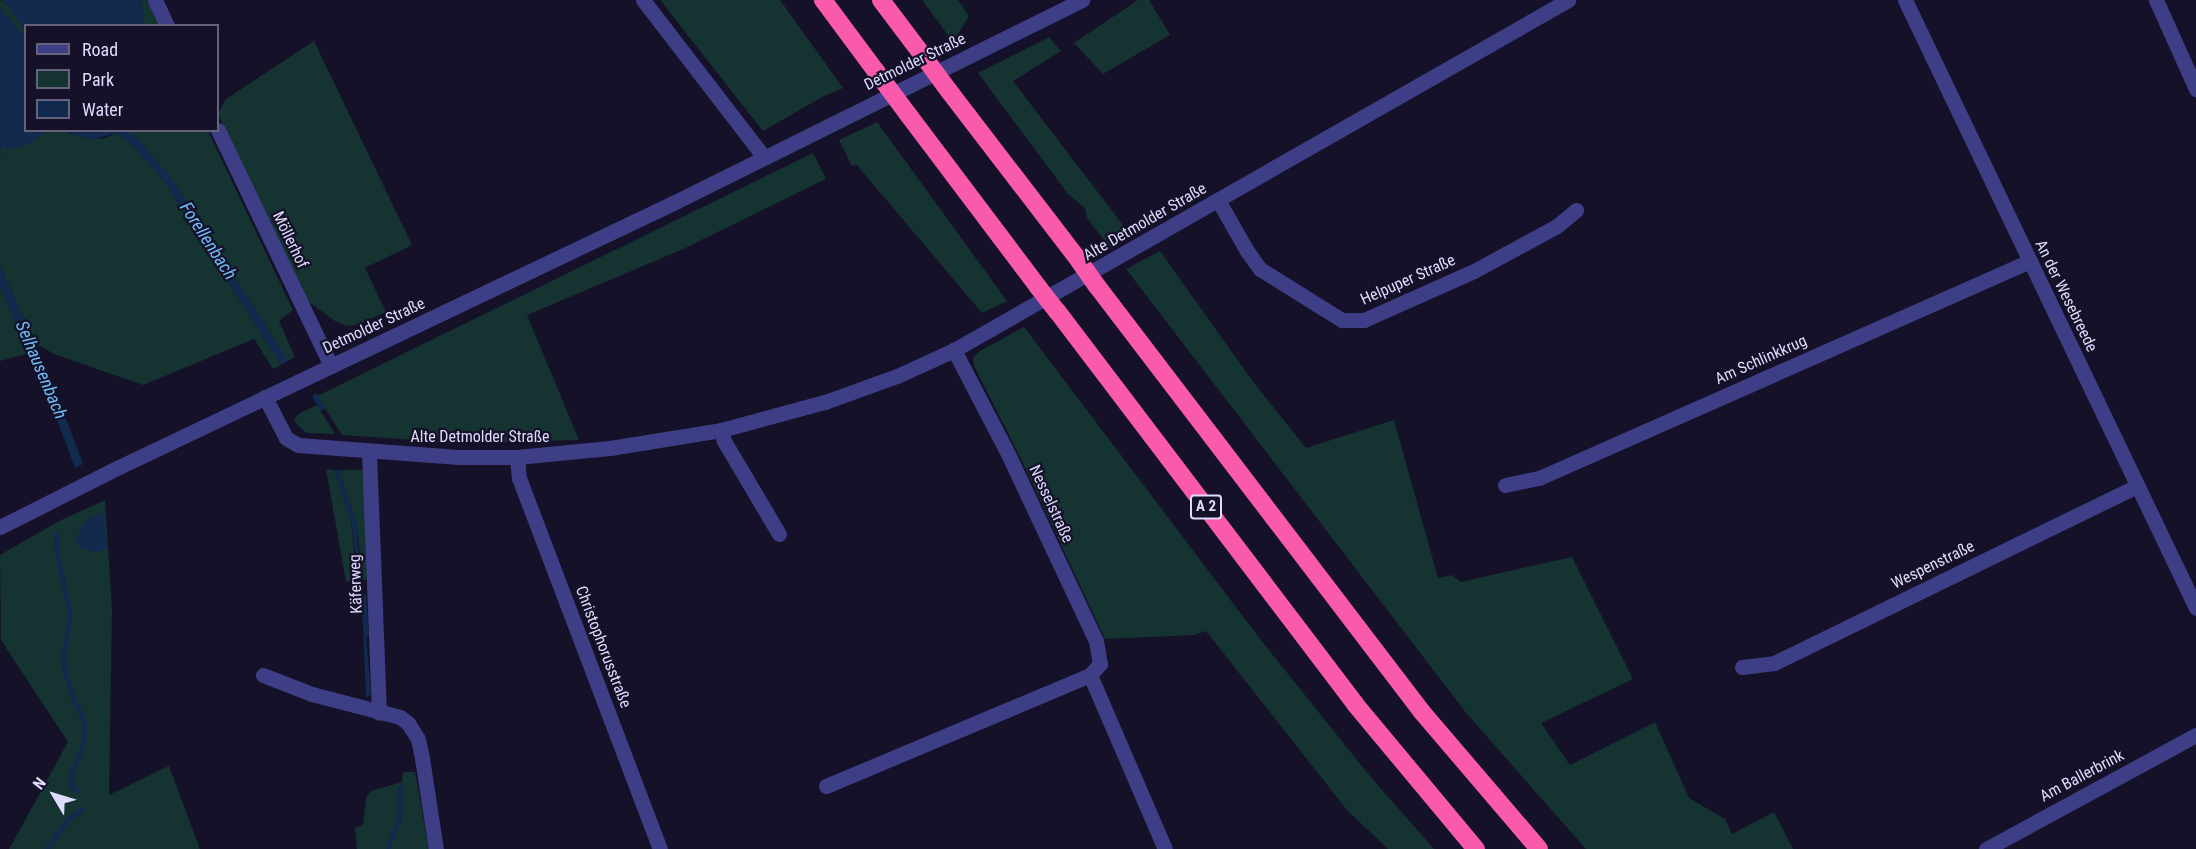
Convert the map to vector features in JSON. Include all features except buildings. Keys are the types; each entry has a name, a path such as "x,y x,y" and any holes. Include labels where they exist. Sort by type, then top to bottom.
{"highway":[{"name":"A 2","path":"823,0 1355,704 1476,849"},
{"path":"881,0 1416,705 1539,849"},
{"path":"889,0 901,27"}],"street":[{"path":"155,0 167,24"},
{"path":"643,0 764,157"},
{"name":"Detmolder Straße","path":"0,527 764,157 1082,0"},
{"name":"Alte Detmolder Straße","path":"265,397 286,438 298,446 369,453 517,457 576,453 721,430 770,418 867,388 954,350 1568,0"},
{"name":"An der Wesebreede","path":"1905,0 2196,608"},
{"path":"2156,0 2196,89"},
{"name":"Möllerhof","path":"219,132 331,366"},
{"name":"Helpuper Straße","path":"1218,200 1246,251 1260,269 1342,320 1364,321 1474,271 1557,226 1576,210"},
{"name":"Am Schlinkkrug","path":"1505,485 1539,478 2030,261"},
{"name":"Nesselstraße","path":"954,350 1006,450 1096,641 1100,664 1090,675"},
{"path":"721,430 724,441 779,534"},
{"name":"Käferweg","path":"369,453 379,713"},
{"name":"Christophorusstraße","path":"517,457 519,478 660,849"},
{"name":"Wespenstraße","path":"1742,667 1774,663 2138,486"},
{"path":"264,675 312,694 400,717 408,723 418,740 436,849"},
{"path":"826,786 1090,675 1165,849"},
{"name":"Am Ballerbrink","path":"1986,849 2196,735"}],"green space":[{"path":"0,0 6,2 24,29 24,37 0,8"},
{"path":"140,0 147,0 159,24 142,24 144,11"},
{"path":"660,0 780,0 843,88 824,96 763,131"},
{"path":"922,0 958,0 969,16 953,42"},
{"path":"1138,0 1149,0 1170,35 1103,74 1074,43"},
{"path":"1049,37 1061,51 1013,81 1129,233 1110,248 1087,218 1085,208 1068,194 978,73"},
{"path":"314,41 412,245 365,268 386,312 357,325 347,326 335,321 306,300 219,116 226,99"},
{"path":"877,122 1007,301 982,313 856,164 852,166 839,140"},
{"path":"46,132 67,132 103,139 116,133 129,142 165,182 281,365 273,369 254,339 143,385 54,354 36,344 0,266 1,146 34,141"},
{"path":"128,132 208,132 293,310 279,321 295,357 288,361 172,179"},
{"path":"813,153 826,179 681,250 527,315 579,440 457,443 342,435 317,396"},
{"path":"1160,251 1254,383 1306,448 1394,420 1438,578 1452,575 1461,582 1572,557 1633,679 1541,723 1570,765 1655,722 1689,798 1725,819 1732,834 1774,812 1793,849 1586,849 1467,714 1126,269"},
{"path":"0,287 30,353 0,361"},
{"path":"1024,327 1260,639 1369,775 1434,849 1388,849 1347,810 1206,631 1194,635 1105,639 1021,459 974,366 973,358 980,351"},
{"path":"317,405 335,434 307,433 298,426 294,419 300,413"},
{"path":"326,469 334,470 351,521 357,580 346,582"},
{"path":"339,470 365,470 369,580 363,580 356,520"},
{"path":"105,500 112,610 109,795 169,766 200,849 9,849 68,742 1,640 0,555 59,521"},
{"path":"403,772 415,772 429,849 357,849 355,828 363,825 366,798 371,791 402,782"}],"water":[{"path":"3,0 140,0 144,11 142,24 24,24 24,29"},
{"path":"0,8 24,37 24,132 46,132 34,141 15,149 1,147 0,157"},
{"path":"68,132 128,132 136,137 172,179 288,361 281,365 165,182 129,142 116,133 90,140"},
{"path":"0,266 50,376 83,464 75,468 42,380 0,287"},
{"path":"334,470 339,470 356,520 371,694 366,698 362,604 351,521"},
{"path":"104,512 107,548 96,552 79,547 75,539 82,527 89,518"}],"waterway":[{"name":"Forellenbach","path":"315,396 321,407"},
{"name":"Selhausenbach","path":"56,535 57,555 70,614 63,658 65,672 73,699 84,721 83,745 71,773 72,787 77,791"},
{"name":"Forellenbach","path":"363,595 366,634"},
{"name":"Forellenbach","path":"387,849 399,819 400,787"},
{"name":"Selhausenbach","path":"46,849 68,819 82,809"}]}
